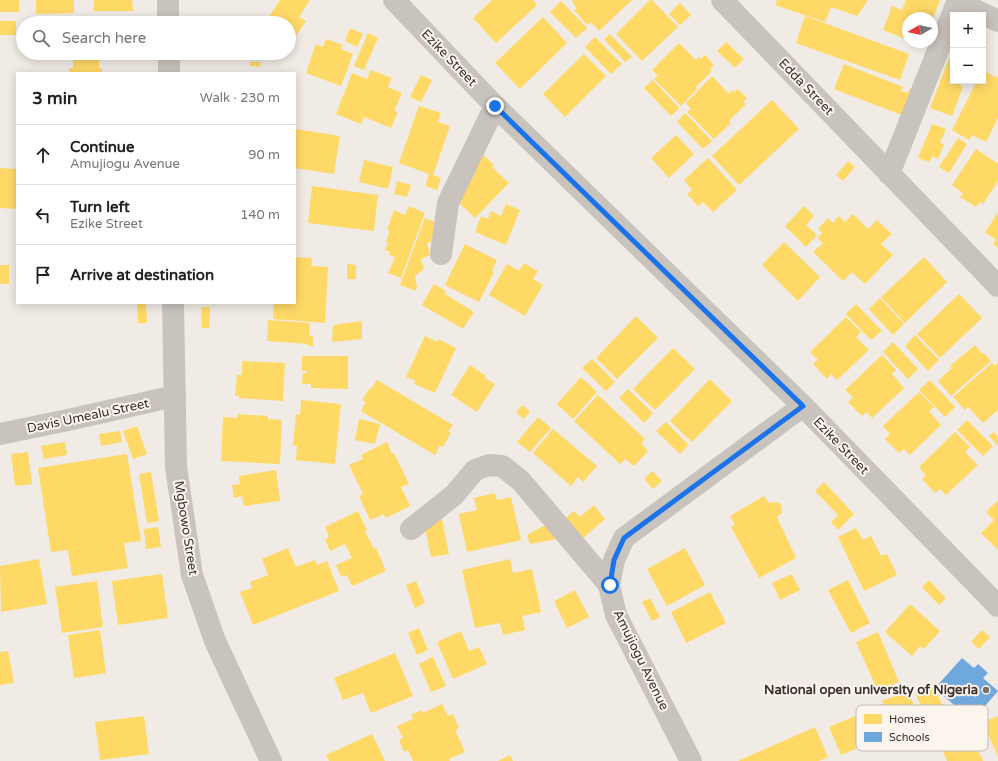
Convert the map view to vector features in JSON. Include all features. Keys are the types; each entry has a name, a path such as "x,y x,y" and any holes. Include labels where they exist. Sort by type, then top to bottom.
{"street":[{"path":"168,0 168,16"},
{"name":"Ezike Street","path":"394,0 495,106 803,406 998,606"},
{"name":"Edda Street","path":"722,0 998,286"},
{"path":"889,174 957,1 998,21"},
{"path":"169,60 169,72"},
{"path":"441,254 448,203 495,106"},
{"name":"Mgbowo Street","path":"173,304 176,467 192,575 215,641 271,761"},
{"name":"Davis Umealu Street","path":"0,434 175,396"},
{"name":"Amujiogu Avenue","path":"690,761 616,615 610,585 614,560 624,538 803,406"},
{"path":"411,529 454,495 475,470 489,465 502,466 521,481 610,585"}],"building: Homes":[{"path":"0,0 19,0 19,12 0,12"},
{"path":"36,0 74,0 74,13 36,14"},
{"path":"94,0 132,0 133,11 94,11"},
{"path":"280,0 310,0 299,17 306,21 296,36 296,16 270,16"},
{"path":"492,0 533,0 537,5 496,43 473,18"},
{"path":"573,0 632,0 599,31 591,22 587,25 574,10 577,8 572,2"},
{"path":"650,0 652,0 678,27 642,61 616,34"},
{"path":"777,0 868,0 857,16 831,7 825,22 775,5"},
{"path":"906,0 940,0 935,12 902,12 902,38 883,30 892,6 902,10"},
{"path":"561,1 587,28 576,38 550,12"},
{"path":"680,3 691,15 680,25 669,14"},
{"path":"805,16 909,54 900,80 796,43"},
{"path":"543,17 567,43 520,89 495,63"},
{"path":"0,21 16,21 16,35 0,35"},
{"path":"350,28 363,34 357,47 345,41"},
{"path":"368,33 378,38 364,70 354,66"},
{"path":"610,34 632,57 625,62 604,39"},
{"path":"595,37 622,64 611,74 585,47"},
{"path":"326,39 343,45 341,49 353,54 341,86 306,73 316,44 323,47"},
{"path":"726,42 744,59 735,68 717,51"},
{"path":"679,43 696,60 699,57 701,59 705,55 714,65 710,69 712,71 696,87 697,89 681,106 654,79 658,75 652,70"},
{"path":"584,54 606,76 565,117 543,94"},
{"path":"949,58 950,84 961,84 960,86 963,87 952,116 930,108"},
{"path":"73,60 99,60 99,68 102,69 102,72 69,72 69,68 73,68"},
{"path":"250,62 261,62 260,67 250,66"},
{"path":"844,64 903,87 901,91 908,93 910,88 914,90 904,116 834,89"},
{"path":"371,70 392,78 388,87 402,93 394,111 398,112 391,128 364,117 361,124 336,114 352,73 367,79"},
{"path":"986,72 998,78 998,118 986,142 972,135 969,140 952,130 975,84 986,84"},
{"path":"421,75 432,80 421,102 410,97"},
{"path":"712,76 729,94 732,90 734,92 738,89 747,98 743,102 746,104 729,121 731,123 714,139 687,112 691,109 686,103"},
{"path":"653,80 679,108 671,116 644,88"},
{"path":"772,100 799,129 739,185 712,156"},
{"path":"419,106 441,113 438,122 450,126 433,175 441,178 437,190 425,186 429,174 399,163"},
{"path":"685,113 712,141 703,149 677,122"},
{"path":"932,124 946,129 940,143 944,144 938,159 932,156 930,162 918,158"},
{"path":"296,129 340,136 334,174 296,168"},
{"path":"676,135 694,154 669,178 651,158"},
{"path":"958,138 967,144 949,173 939,167"},
{"path":"976,149 998,164 998,181 983,204 980,202 976,207 960,197 963,193 952,185"},
{"path":"480,152 494,165 492,167 509,183 475,218 455,199"},
{"path":"708,158 737,190 713,212 703,202 698,206 687,194 692,190 684,180"},
{"path":"364,160 393,167 388,189 359,182"},
{"path":"848,161 855,167 843,181 836,175"},
{"path":"0,168 16,169 16,209 0,208"},
{"path":"397,181 411,185 407,197 394,194"},
{"path":"312,186 378,195 374,231 308,223"},
{"path":"506,204 520,210 506,245 475,232 481,216 488,219 491,211 501,216"},
{"path":"409,206 425,213 401,278 388,273 395,257 389,255 390,252 385,250 388,242 386,241 390,231 387,230 394,210 405,215"},
{"path":"804,206 814,216 806,225 817,235 806,247 785,226"},
{"path":"998,212 998,248 993,244 996,239 985,233"},
{"path":"853,214 868,229 877,220 892,234 881,244 893,255 865,284 852,272 843,281 813,252 823,243 817,238 822,233 818,229 828,218 833,223 839,216 845,222"},
{"path":"425,218 435,222 433,228 436,240 427,243 430,255 421,259 424,269 415,276 417,287 416,291 400,285"},
{"path":"784,242 820,277 798,301 762,265"},
{"path":"465,244 497,260 492,271 494,272 479,302 445,285"},
{"path":"296,257 312,258 311,266 328,267 325,323 273,319 274,304 296,304"},
{"path":"924,257 947,282 905,323 881,297"},
{"path":"524,263 538,271 533,279 543,285 525,316 489,295 507,264 519,271"},
{"path":"347,264 356,265 356,279 347,279"},
{"path":"0,265 9,265 9,284 0,284"},
{"path":"434,284 446,291 445,294 474,312 463,329 422,305"},
{"path":"959,294 982,318 940,358 917,334"},
{"path":"880,298 904,324 893,335 869,309"},
{"path":"137,304 146,304 147,323 138,323"},
{"path":"856,304 882,331 871,340 846,314"},
{"path":"201,307 210,307 209,328 202,328"},
{"path":"636,316 658,338 617,379 596,358"},
{"path":"846,317 861,332 856,337 869,350 837,380 831,374 827,379 813,364 818,360 810,352"},
{"path":"268,320 310,323 309,336 313,336 313,346 308,346 308,344 267,341"},
{"path":"362,321 362,339 332,342 333,325"},
{"path":"915,335 939,360 928,371 905,346"},
{"path":"425,336 437,342 438,339 456,348 435,393 414,384 416,381 406,377"},
{"path":"893,342 918,369 908,379 883,352"},
{"path":"975,345 982,354 984,353 991,361 951,396 938,381 952,368 950,366"},
{"path":"673,348 695,369 655,410 633,389"},
{"path":"882,355 896,370 892,374 904,388 872,418 867,412 862,416 848,402 853,397 845,390"},
{"path":"302,356 348,356 348,389 311,388 311,384 302,384 303,373 307,373 307,371 302,371"},
{"path":"592,359 615,382 606,391 582,368"},
{"path":"242,361 285,363 283,401 239,398 239,396 235,396 237,375 242,375"},
{"path":"992,363 994,366 998,363 998,410 983,423 968,407 965,410 953,397"},
{"path":"470,365 486,376 485,378 495,384 477,412 451,395"},
{"path":"581,377 597,392 573,419 557,404"},
{"path":"710,379 732,401 692,442 670,421"},
{"path":"377,380 453,425 448,432 451,433 443,447 440,445 435,455 361,411 366,402 362,400"},
{"path":"930,380 955,407 945,417 919,390"},
{"path":"628,389 653,413 644,423 619,398"},
{"path":"919,392 934,407 929,411 941,425 910,455 904,449 899,453 885,439 890,434 883,426"},
{"path":"598,395 645,439 641,443 648,451 634,466 625,459 620,464 574,421"},
{"path":"301,400 341,404 335,464 296,460 297,446 293,446 296,414 300,415"},
{"path":"522,405 530,411 524,419 516,413"},
{"path":"237,414 268,416 268,419 282,420 280,464 221,461 223,417 237,418"},
{"path":"538,417 551,428 530,452 517,442"},
{"path":"359,419 380,424 375,444 355,440"},
{"path":"967,420 993,446 983,456 957,430"},
{"path":"666,422 689,445 680,454 656,431"},
{"path":"137,426 147,454 133,459 123,431"},
{"path":"553,429 597,466 583,482 578,477 571,486 533,453"},
{"path":"120,431 122,442 101,446 99,434"},
{"path":"955,432 970,447 965,452 978,465 946,495 940,489 935,493 922,479 926,475 919,467"},
{"path":"994,432 998,437 998,446 989,436"},
{"path":"65,442 67,455 44,459 41,446"},
{"path":"387,442 409,484 401,487 410,506 386,518 384,514 370,520 359,496 363,494 349,465 363,459 361,455"},
{"path":"28,452 32,484 15,486 11,454"},
{"path":"127,454 141,541 124,543 128,568 72,576 68,550 51,552 38,468"},
{"path":"276,470 280,501 244,506 242,496 234,498 232,485 240,484 239,476"},
{"path":"652,471 662,481 653,489 644,479"},
{"path":"151,472 159,521 147,523 139,474"},
{"path":"824,482 854,514 838,530 831,522 838,515 815,491"},
{"path":"495,493 497,500 511,497 521,540 467,552 459,514 477,510 474,498"},
{"path":"764,496 769,503 778,502 781,505 782,513 777,517 796,558 759,578 731,527 735,524 730,516"},
{"path":"998,500 998,550 981,533 994,520 986,512"},
{"path":"594,505 605,519 581,540 564,519 574,511 580,517"},
{"path":"358,511 367,530 365,531 374,549 376,548 386,571 352,586 347,575 341,577 336,565 352,558 345,544 330,551 325,539 329,537 325,527"},
{"path":"442,519 449,554 431,557 424,523"},
{"path":"547,524 557,539 530,544 527,535"},
{"path":"158,527 161,547 146,549 144,529"},
{"path":"856,528 863,540 871,536 881,556 887,554 897,575 864,591 838,537"},
{"path":"288,548 296,567 315,560 317,565 327,561 339,591 253,625 240,592 252,588 250,582 268,575 262,559"},
{"path":"685,548 705,585 667,606 647,569"},
{"path":"39,559 47,604 1,612 0,566"},
{"path":"510,559 513,573 532,569 541,612 522,616 525,630 503,635 500,623 475,628 462,570"},
{"path":"162,574 168,618 118,625 112,581"},
{"path":"792,574 800,590 780,600 772,583"},
{"path":"848,580 870,623 851,633 828,590"},
{"path":"929,580 946,598 939,605 922,587"},
{"path":"97,581 103,627 62,633 55,587"},
{"path":"416,581 425,603 415,608 406,585"},
{"path":"575,590 589,617 567,628 554,601"},
{"path":"710,592 726,623 686,643 671,612"},
{"path":"650,598 660,617 652,621 642,602"},
{"path":"910,604 940,631 924,649 920,646 912,656 885,632"},
{"path":"419,628 428,650 417,655 408,633"},
{"path":"100,630 106,673 74,678 68,635"},
{"path":"982,630 990,637 979,649 971,642"},
{"path":"461,631 469,651 479,647 487,664 453,679 437,642"},
{"path":"878,632 899,682 878,691 856,642"},
{"path":"8,651 14,683 0,685 0,652"},
{"path":"395,653 413,696 371,713 363,693 343,700 334,678"},
{"path":"433,657 446,686 431,692 419,664"},
{"path":"933,685 943,705 921,705 915,693"},
{"path":"908,691 914,705 884,705 882,701"},
{"path":"442,704 448,716 453,714 459,728 455,730 465,752 449,759 450,761 413,761 408,750 404,752 399,740 403,738 397,726 413,719 411,715 422,710 423,713"},
{"path":"144,716 149,754 100,760 95,722"},
{"path":"856,716 856,749 841,755 829,727"},
{"path":"998,716 998,757 988,734 988,720"},
{"path":"815,727 828,757 819,761 738,761"},
{"path":"372,734 385,761 329,761 326,755"},
{"path":"943,751 978,751 983,761 947,761"},
{"path":"510,755 513,761 498,761"}],"building: Schools":[{"path":"962,658 974,668 978,664 988,673 983,678 998,691 986,705 954,705 935,688"}],"place":[{"name":"National open university of Nigeria","path":"986,690"}],"route":[{"path":"495,106 803,406 624,538 614,560 610,585"}]}
